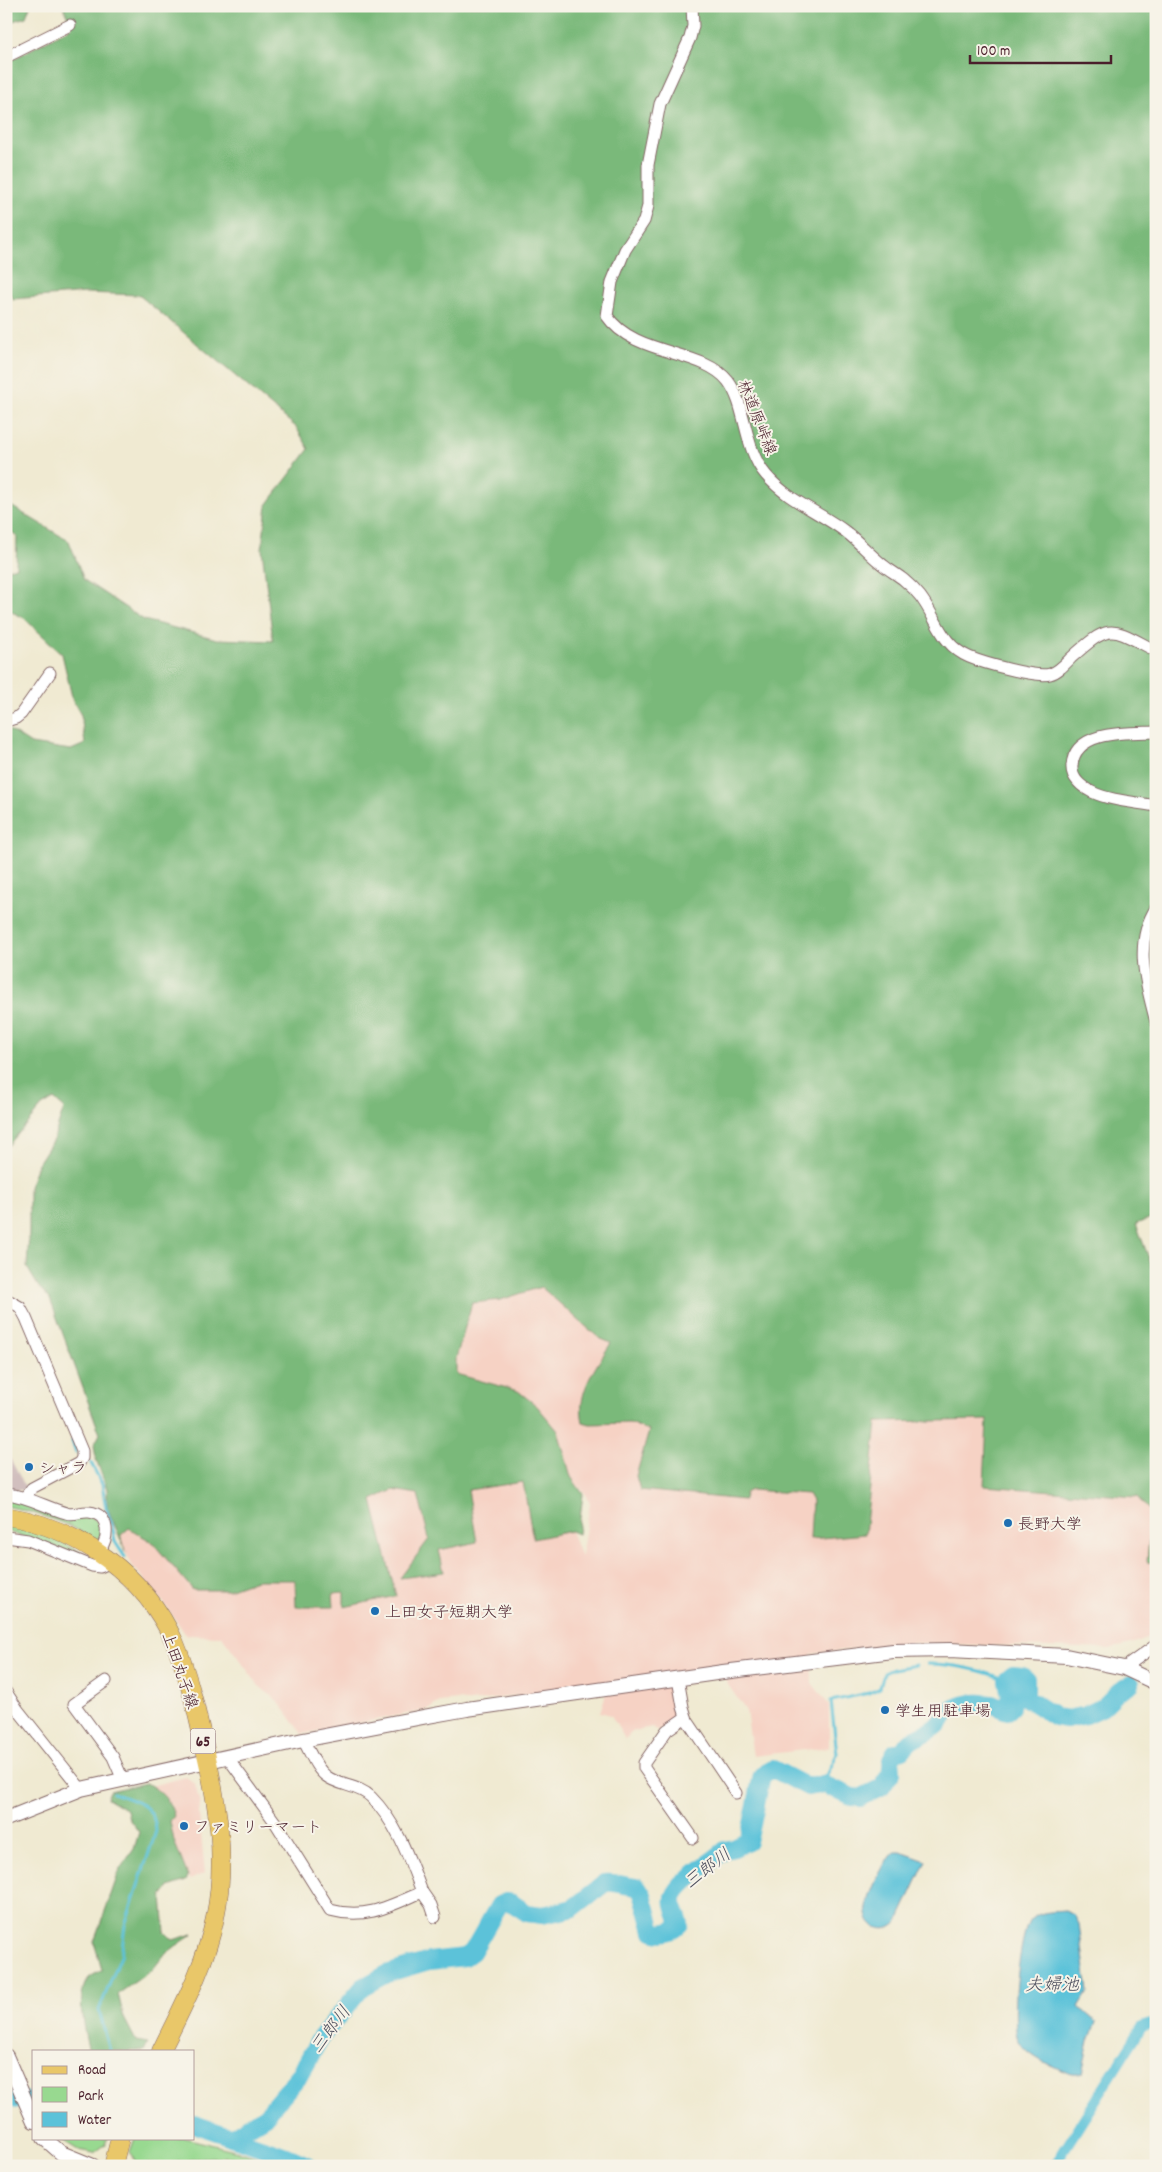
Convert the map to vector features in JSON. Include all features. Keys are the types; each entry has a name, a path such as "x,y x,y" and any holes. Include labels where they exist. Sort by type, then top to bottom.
{"main road":[{"name":"上田丸子線","path":"6,1516 50,1527 105,1557 150,1602 172,1637 189,1684 208,1762 220,1838 221,1879 213,1927 199,1970 161,2050"},
{"path":"113,2166 120,2140"}],"street":[{"name":"林道原峠線","path":"692,6 693,26 690,38 660,104 648,165 648,206 644,221 625,250 612,282 607,316 614,326 648,345 714,369 728,381 737,402 754,456 766,474 783,492 846,532 882,565 904,580 920,596 944,639 968,656 1022,672 1049,674 1063,665 1100,634 1114,632 1156,651"},
{"path":"6,57 70,25"},
{"path":"6,721 16,718 21,714 50,673"},
{"path":"1156,732 1108,735 1089,740 1079,747 1072,758 1071,770 1077,782 1092,792 1108,798 1156,806"},
{"path":"1156,908 1149,918 1143,942 1143,963 1156,1022"},
{"path":"6,1299 20,1307 26,1318 82,1451 82,1458 79,1463 32,1488 25,1497"},
{"path":"6,1494 25,1497 65,1513 89,1512 100,1517 105,1525 107,1536 103,1546 104,1566 92,1566 28,1540 6,1537"},
{"path":"1124,1668 1156,1645"},
{"path":"6,1819 81,1789 303,1740 466,1708 893,1651 920,1650 1066,1656 1124,1668 1156,1683"},
{"path":"678,1679 686,1717 736,1793"},
{"path":"106,1681 74,1704 113,1757 123,1780"},
{"path":"6,1692 81,1789"},
{"path":"686,1717 668,1730 644,1763 644,1768 693,1838"},
{"path":"303,1740 321,1772 327,1777 364,1792 384,1813 400,1838 422,1892 435,1917"},
{"path":"228,1758 274,1822 330,1910 344,1914 376,1912 422,1892"},
{"path":"6,2056 32,2117"},
{"path":"46,2140 61,2153 93,2166"}],"shaded area":[{"name":"長野大学","path":"541,1287 599,1338 611,1342 586,1384 583,1422 590,1424 630,1423 649,1431 636,1476 744,1500 745,1493 751,1490 808,1494 812,1501 810,1539 864,1534 877,1422 988,1420 984,1486 1137,1497 1151,1512 1147,1562 1156,1563 1156,1634 1134,1643 1110,1649 919,1643 893,1644 811,1654 812,1683 829,1705 829,1747 753,1756 746,1711 716,1667 471,1702 458,1700 440,1702 427,1710 302,1734 280,1703 259,1686 222,1636 186,1635 162,1600 132,1565 126,1553 121,1534 129,1528 152,1542 194,1590 228,1590 256,1580 295,1580 333,1607 332,1593 344,1592 344,1606 396,1595 372,1500 393,1490 418,1494 429,1539 400,1578 444,1573 439,1549 477,1542 467,1490 523,1482 533,1539 571,1531 581,1557 590,1503 587,1496 571,1477 558,1431 518,1391 456,1375 456,1358 472,1303 500,1300"},
{"path":"6,1451 26,1488 23,1490 6,1490"},
{"path":"674,1684 675,1700 681,1715 657,1731 652,1727 633,1731 625,1739 611,1715 600,1712 606,1694"},
{"path":"186,1777 195,1784 200,1804 199,1814 205,1873 190,1880 174,1841 170,1821 172,1806 165,1797 150,1786"}],"green space":[{"path":"11,6 30,6 26,17 6,23 6,8"},
{"path":"63,6 1156,6 1156,1216 1136,1224 1156,1277 1156,1563 1147,1562 1151,1512 1137,1497 984,1486 987,1420 877,1422 865,1534 810,1539 812,1501 808,1494 751,1490 745,1493 744,1500 640,1490 636,1476 649,1431 630,1423 590,1424 583,1422 582,1400 585,1390 611,1343 599,1338 541,1287 500,1300 472,1303 456,1358 456,1374 518,1391 537,1406 558,1431 571,1477 583,1494 578,1534 571,1531 533,1539 523,1482 468,1490 477,1542 439,1550 444,1572 400,1578 429,1539 418,1494 393,1490 372,1500 396,1596 344,1607 344,1592 333,1593 334,1607 296,1607 295,1580 256,1580 228,1590 193,1590 152,1542 129,1528 121,1535 126,1552 107,1507 107,1489 96,1459 94,1445 100,1434 50,1299 38,1286 27,1267 29,1187 37,1165 53,1140 64,1108 54,1099 42,1106 6,1148 6,728 31,744 71,750 85,744 81,715 73,701 62,654 24,618 6,609 6,570 16,567 17,536 6,528 6,503 69,541 84,580 144,620 217,639 273,641 262,549 267,505 309,449 296,427 139,295 86,293 13,299 6,287 6,63 72,27"},
{"path":"6,1498 93,1518 99,1523 101,1528 101,1542 55,1520 6,1506"},
{"path":"6,1526 29,1530 51,1537 90,1559 6,1531"},
{"path":"146,1783 160,1793 170,1805 174,1816 170,1821 174,1841 188,1876 186,1881 169,1887 162,1897 165,1932 173,1940 193,1934 165,1954 153,1969 118,1994 124,2018 136,2041 148,2043 144,2050 89,2050 83,2024 82,1993 85,1984 90,1977 102,1970 94,1942 120,1869 134,1849 139,1832 129,1819 127,1810 107,1798 110,1791"},
{"path":"62,2140 107,2140 106,2144 94,2153 78,2150"},
{"path":"134,2140 193,2140 238,2151 273,2163 244,2158 222,2157 165,2164 145,2164 135,2162 130,2152"}],"water":[{"path":"895,1852 901,1852 926,1861 898,1921 890,1928 885,1929 872,1924 867,1914 867,1908 872,1890 881,1871"},
{"name":"夫婦池","path":"1065,1911 1074,1915 1079,1924 1088,1992 1079,2007 1096,2022 1089,2041 1082,2073 1078,2074 1063,2071 1033,2056 1021,2044 1016,2030 1017,1978 1027,1927 1035,1916 1047,1912"}],"waterway":[{"path":"72,1441 76,1452"},
{"path":"91,1463 102,1484 115,1542 125,1557"},
{"path":"928,1664 968,1668 1007,1680"},
{"path":"823,1784 837,1754 831,1701 869,1693 880,1688 884,1673 893,1669 916,1665"},
{"name":"三郎川","path":"231,2137 265,2116 299,2076 321,2037 363,1987 389,1973 429,1961 465,1957 472,1952 499,1905 506,1902 512,1903 527,1913 542,1915 573,1908 605,1883 616,1883 638,1887 643,1895 653,1931 668,1932 680,1924 674,1907 674,1897 682,1885 725,1850 748,1841 762,1775 773,1769 808,1787 823,1784 853,1797 860,1798 882,1787 892,1772 891,1759 895,1752 903,1750 912,1740 937,1726 946,1714 955,1707 986,1703 1008,1711 1012,1707 1007,1680 1013,1675 1022,1676 1026,1679 1026,1698 1055,1717 1067,1719 1086,1715 1103,1707 1119,1691 1131,1684"},
{"path":"110,2050 99,2010 121,1956 125,1925 156,1831 155,1822 148,1809 143,1805 113,1793"},
{"path":"1054,2166 1142,2027 1156,2022"},
{"path":"6,2098 32,2102"},
{"path":"195,2124 289,2157 309,2166"}],"place":[{"name":"シャラ","path":"29,1467"},
{"name":"長野大学","path":"1008,1523"},
{"name":"上田女子短期大学","path":"375,1611"},
{"name":"学生用駐車場","path":"885,1710"},
{"name":"ファミリーマート","path":"184,1826"}]}
